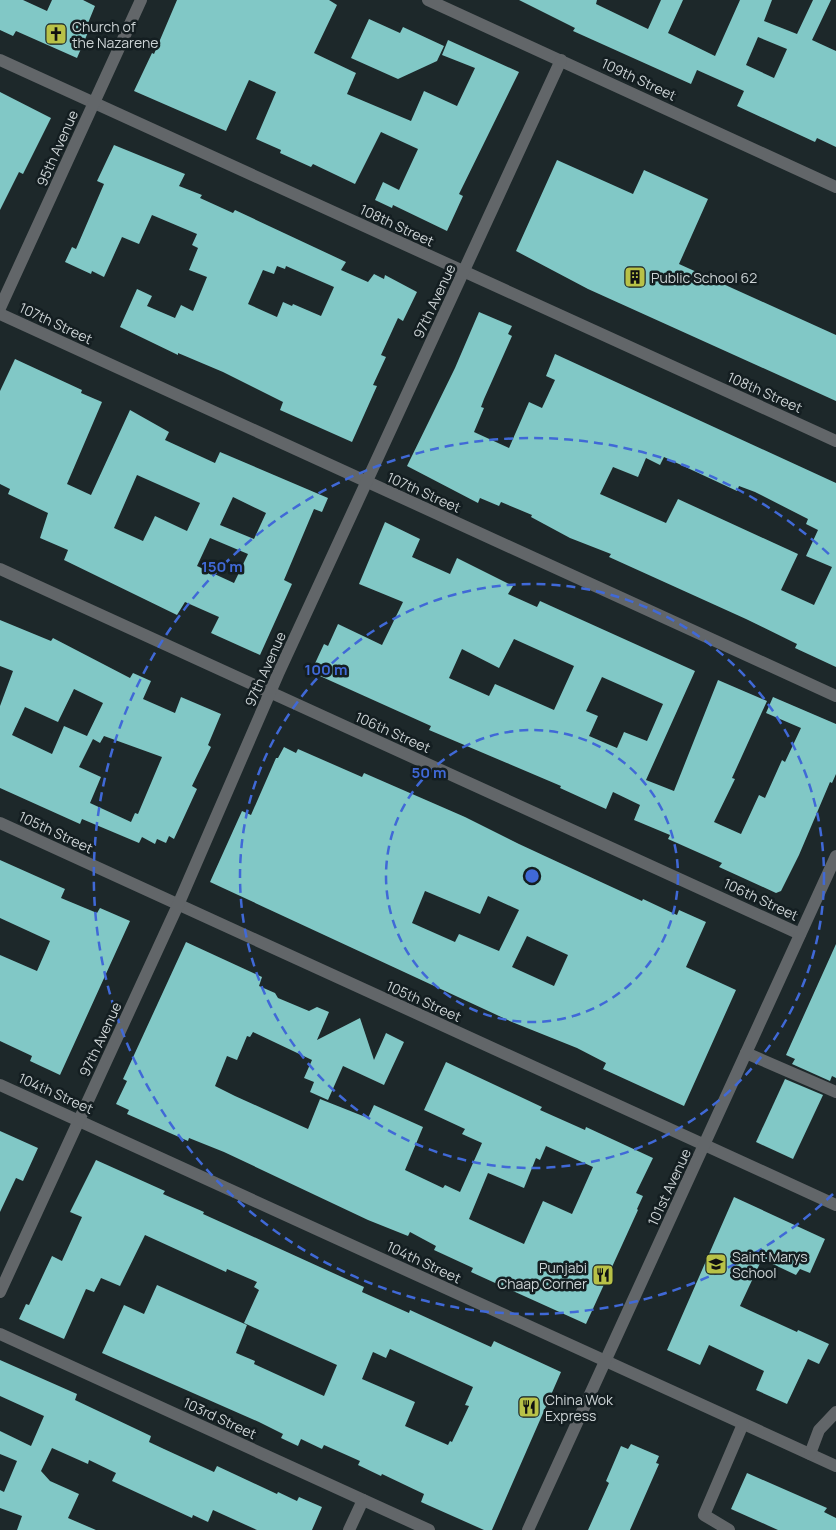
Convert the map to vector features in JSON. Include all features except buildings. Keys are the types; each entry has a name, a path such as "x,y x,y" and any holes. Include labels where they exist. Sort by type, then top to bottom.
{"street":[{"name":"95th Avenue","path":"0,308 140,0"},
{"name":"109th Street","path":"428,0 836,187"},
{"name":"108th Street","path":"0,60 836,441"},
{"name":"97th Avenue","path":"0,1292 178,905 270,692 561,60"},
{"name":"107th Street","path":"0,314 836,696"},
{"name":"106th Street","path":"0,569 800,934"},
{"name":"105th Street","path":"0,823 836,1205"},
{"name":"101st Avenue","path":"528,1530 836,856"},
{"path":"746,1053 836,1092"},
{"name":"104th Street","path":"0,1084 836,1466"},
{"name":"103rd Street","path":"0,1334 428,1530"},
{"path":"810,1454 819,1430 836,1412"},
{"path":"729,1530 704,1515 743,1424"},
{"path":"350,1530 363,1500"}],"place":[{"name":"Church of the Nazarene","path":"56,34"},
{"name":"Public School 62","path":"635,277"},
{"name":"Saint Marys School","path":"716,1264"},
{"name":"Punjabi Chaap Corner","path":"603,1275"},
{"name":"China Wok Express","path":"529,1407"}]}
